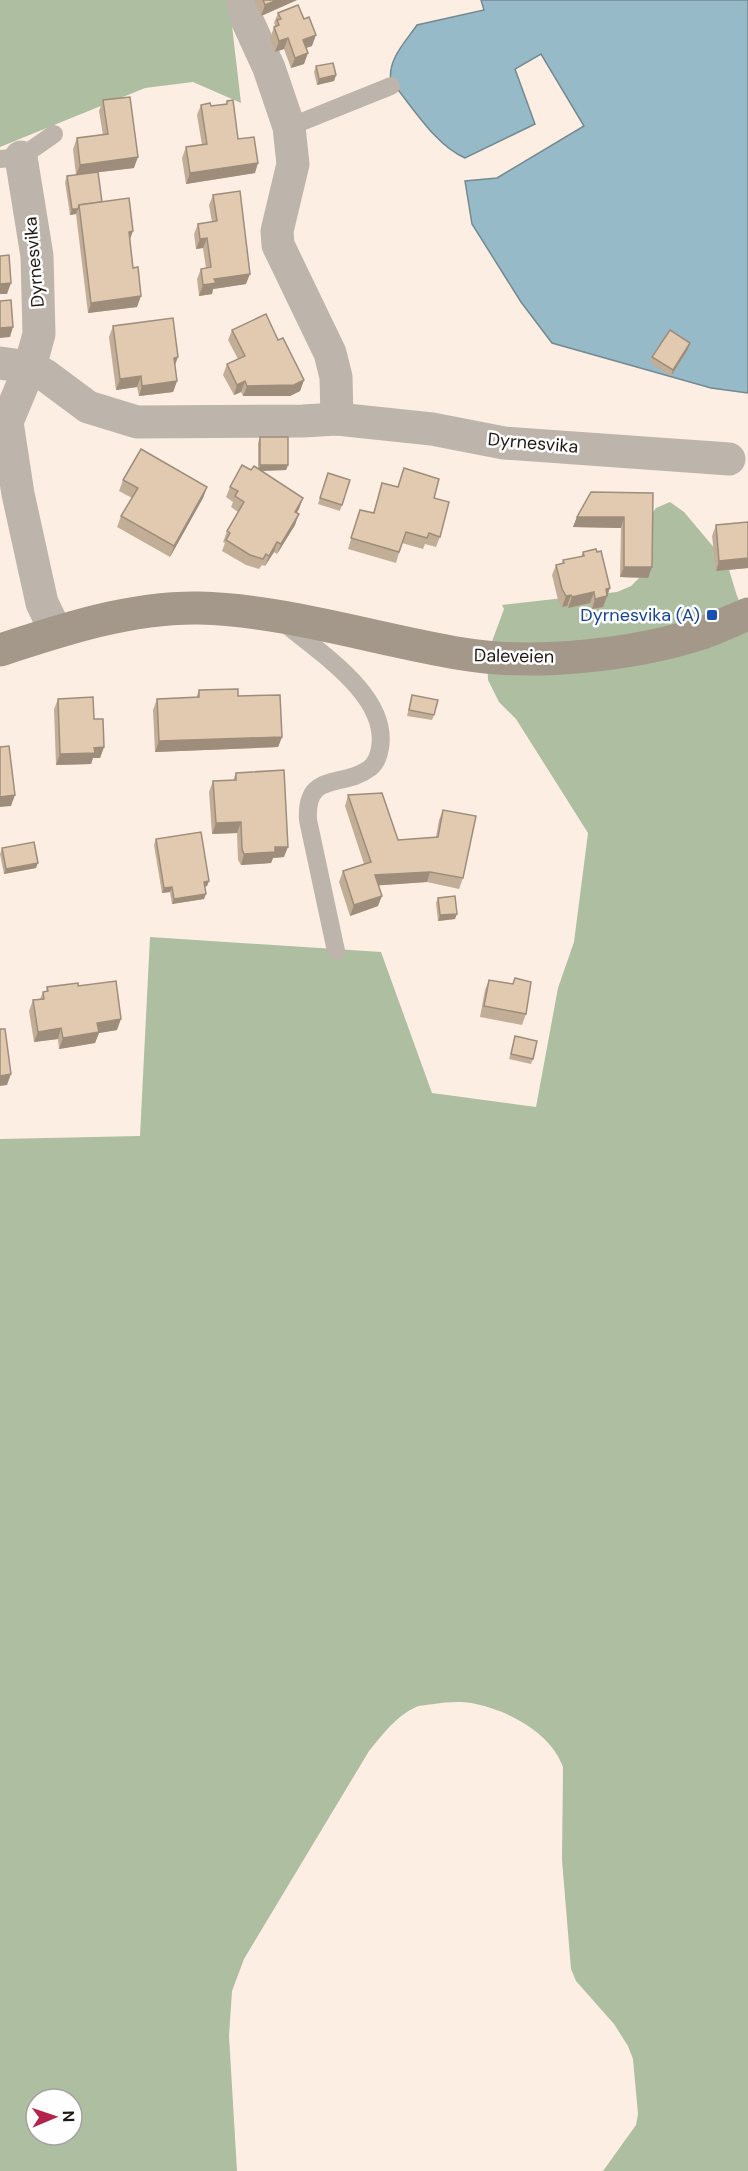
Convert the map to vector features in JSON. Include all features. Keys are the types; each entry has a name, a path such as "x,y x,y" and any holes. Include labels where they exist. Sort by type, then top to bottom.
{"main road":[{"name":"Daleveien","path":"0,650 117,616 159,610 200,608 277,617 466,655 525,658 577,656 651,646 702,633 748,614"}],"street":[{"path":"243,0 247,20 269,68 290,127 293,164 277,231 278,245 330,353 336,377 337,419"},
{"name":"Dyrnesvika","path":"10,158 37,256 39,334 15,365 45,375 88,407 137,422 303,422 337,419 432,429 504,443 729,459"},
{"path":"15,365 7,422 18,494 42,603 56,632"}],"lane":[{"path":"290,127 391,86"},
{"path":"10,158 54,134"},
{"path":"277,617 360,688 377,717 382,738 379,754 372,767 359,774 325,783 312,793 308,807 308,820 336,951"}],"green space":[{"path":"0,0 229,0 241,103 193,82 145,88 0,147"},
{"path":"670,502 684,512 727,563 748,624 748,2171 603,2171 636,2125 638,2114 633,2059 628,2046 614,2024 576,1981 571,1969 562,1860 563,1767 549,1744 527,1725 489,1707 455,1702 416,1707 396,1720 379,1738 244,1959 232,1991 229,2036 237,2171 0,2171 0,1139 140,1136 150,937 381,952 432,1093 536,1107 558,988 574,942 588,833 516,719 499,702 488,680 487,655 504,609 502,605 617,592 631,586 643,574 648,520 656,508"}],"water":[{"path":"481,0 748,0 748,393 711,388 552,343 521,302 472,224 465,181 497,178 584,126 541,54 515,69 535,124 465,158 434,135 391,81 395,58 417,25 484,10"}],"building":[{"path":"263,0 277,0 265,5"},
{"path":"298,5 304,19 309,17 316,35 303,40 308,53 295,58 288,38 279,41 274,27 279,25 277,20 281,19 278,13"},
{"path":"333,63 336,75 319,79 316,66"},
{"path":"130,97 138,157 80,165 77,138 108,134 103,100"},
{"path":"233,100 238,139 254,137 258,163 190,173 186,147 207,144 201,105 227,104 227,101"},
{"path":"98,172 102,202 79,205 78,209 72,209 67,176"},
{"path":"240,191 250,274 214,279 216,283 203,285 201,269 211,267 207,238 200,239 198,224 217,221 213,195"},
{"path":"129,198 133,231 129,232 133,268 138,267 141,296 91,303 79,205"},
{"path":"9,255 11,283 0,284 0,256"},
{"path":"11,300 13,327 0,328 0,301"},
{"path":"266,314 278,340 283,338 304,380 294,385 247,386 245,381 237,385 227,364 245,356 232,330"},
{"path":"173,318 178,357 174,358 177,381 142,386 141,376 120,379 113,326"},
{"path":"670,330 690,343 673,370 652,357"},
{"path":"260,437 288,437 288,465 260,465"},
{"path":"141,449 207,487 174,546 121,516 138,488 123,480"},
{"path":"242,465 251,470 254,466 303,498 295,512 299,514 281,544 277,542 269,556 266,554 263,559 250,555 226,540 230,533 227,531 244,502 235,496 238,491 230,487"},
{"path":"404,468 439,479 434,498 449,502 440,537 429,533 427,538 406,532 399,552 351,538 360,510 374,513 382,483 398,487"},
{"path":"328,473 350,480 342,505 320,498"},
{"path":"591,492 653,493 652,567 624,567 624,517 577,517"},
{"path":"748,522 748,558 719,561 716,525"},
{"path":"596,549 597,552 601,551 610,588 606,589 607,596 595,599 594,592 572,597 571,595 566,596 556,565 564,563 563,560 584,556 583,552"},
{"path":"238,689 238,696 280,695 282,737 159,741 157,699 199,697 199,690"},
{"path":"412,695 438,700 434,715 409,710"},
{"path":"93,697 94,719 103,719 104,747 94,748 95,753 60,754 58,699"},
{"path":"9,746 15,795 0,797 0,747"},
{"path":"284,770 288,847 275,847 275,852 244,854 241,822 216,823 213,781 236,780 236,773"},
{"path":"382,793 398,840 438,837 443,810 476,816 463,878 430,872 375,875 382,896 354,905 343,871 371,862 348,795"},
{"path":"201,832 209,881 204,882 206,894 174,899 172,887 164,888 156,839"},
{"path":"34,842 38,863 6,869 2,848"},
{"path":"455,896 457,914 440,915 438,898"},
{"path":"515,978 531,982 526,1014 484,1006 489,980 513,984"},
{"path":"116,981 121,1019 97,1023 99,1032 63,1038 61,1028 38,1032 33,1000 44,999 43,992 48,991 47,987"},
{"path":"0,1029 5,1029 11,1074 0,1076"},
{"path":"515,1036 537,1041 533,1059 511,1054"}],"place":[{"name":"Dyrnesvika (A)","path":"712,615"}]}
